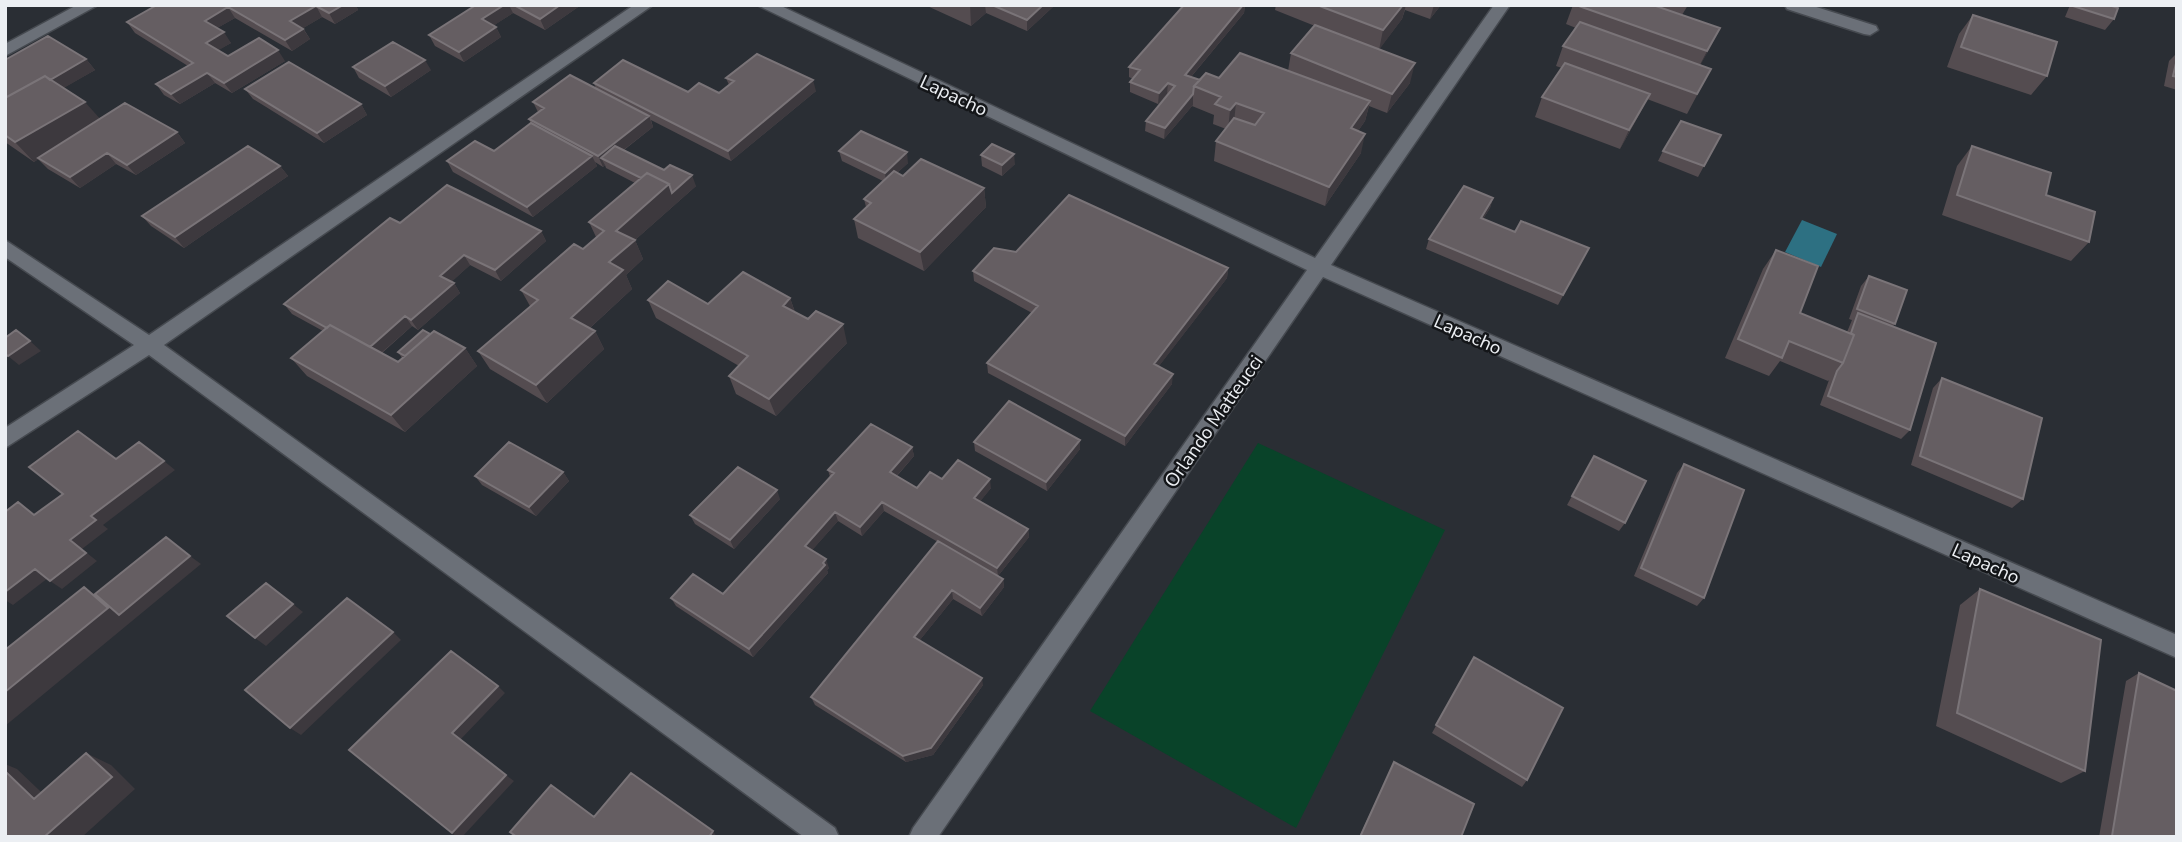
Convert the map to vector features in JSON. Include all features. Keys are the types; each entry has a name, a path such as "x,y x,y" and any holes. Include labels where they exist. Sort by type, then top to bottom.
{"street":[{"path":"5,51 90,5"},
{"path":"5,439 149,345 645,5"},
{"name":"Lapacho","path":"765,5 1320,268 2177,647"},
{"name":"Orlando Matteucci","path":"922,837 1502,5"},
{"path":"1793,5 1870,30"},
{"path":"5,247 149,345 826,837"}],"green space":[{"path":"1258,443 1445,530 1296,828 1090,711"}],"water":[{"path":"1802,220 1837,234 1821,267 1785,252"}],"building":[{"path":"157,5 343,5 329,13 316,6 290,21 303,29 285,40 228,7 205,21 224,32 206,43 228,56 259,38 278,50 224,83 207,73 171,94 156,84 193,63 127,22"},
{"path":"476,5 504,5 482,19 496,27 459,52 429,35"},
{"path":"514,5 560,5 540,19"},
{"path":"992,5 1043,5 1027,20"},
{"path":"1184,5 1243,5 1185,75 1200,80 1194,86 1193,94 1165,128 1146,121 1175,86 1168,83 1159,93 1130,82 1140,70 1129,67"},
{"path":"1317,5 1403,5 1383,30"},
{"path":"1576,5 1653,5 1720,28 1707,51"},
{"path":"2074,5 2109,5 2118,8 2114,19"},
{"path":"1973,15 2057,42 2047,76 1961,47"},
{"path":"1580,22 1711,69 1697,94 1563,46"},
{"path":"1315,25 1415,63 1392,94 1291,53"},
{"path":"48,36 86,59 50,80 45,76 5,98 5,60"},
{"path":"393,42 425,60 385,86 353,67"},
{"path":"1240,53 1370,101 1351,128 1365,134 1329,187 1216,141 1234,118 1255,125 1264,113 1236,103 1230,110 1215,104 1221,97 1194,86 1206,73 1219,78"},
{"path":"757,54 813,80 728,151 594,83 623,60 688,92 699,83 719,93 734,81 726,78"},
{"path":"2177,59 2177,77 2173,76"},
{"path":"289,62 361,104 317,133 245,89"},
{"path":"1565,63 1650,94 1629,130 1542,97"},
{"path":"570,75 649,116 598,156 529,119 544,108 533,102"},
{"path":"45,76 85,102 15,142 5,135 5,98"},
{"path":"125,103 177,132 127,165 107,153 70,177 38,158"},
{"path":"1681,121 1721,135 1704,166 1663,151"},
{"path":"531,123 592,156 527,207 447,161 475,141 494,151"},
{"path":"861,131 907,152 885,173 839,151"},
{"path":"992,144 1014,154 1002,165 981,155"},
{"path":"248,146 280,166 175,237 142,216"},
{"path":"615,146 664,170 670,165 692,175 672,193 669,184 647,173 641,178 601,158"},
{"path":"1972,146 2051,173 2046,195 2095,212 2089,242 1957,195"},
{"path":"921,159 984,188 920,252 854,219 871,203 864,199 894,171 903,176"},
{"path":"647,173 669,184 616,231 635,240 609,262 623,270 571,318 595,331 536,385 478,351 538,300 521,290 574,244 583,249 604,231 589,222"},
{"path":"447,185 541,231 495,270 464,255 440,276 454,283 411,320 405,316 370,347 330,325 327,328 284,304 390,218 400,223"},
{"path":"1464,186 1493,198 1481,218 1515,232 1521,221 1589,248 1563,295 1429,239"},
{"path":"1069,195 1228,268 1154,364 1173,374 1125,436 987,363 1038,306 973,271 994,248 1016,252"},
{"path":"1776,250 1818,266 1800,313 1854,335 1843,363 1789,341 1782,358 1738,339"},
{"path":"743,272 790,298 783,306 808,319 816,311 843,324 769,399 729,376 748,356 648,300 668,281 708,304"},
{"path":"1869,276 1907,290 1895,324 1857,309"},
{"path":"1858,313 1936,343 1910,430 1828,396 1854,335 1851,333"},
{"path":"330,325 398,362 434,331 465,348 391,415 291,358"},
{"path":"16,330 30,341 8,356 5,354 5,338"},
{"path":"423,330 430,334 405,356 398,352"},
{"path":"1942,378 2042,418 2023,499 1920,456"},
{"path":"1009,401 1080,440 1046,482 974,442"},
{"path":"871,424 912,447 890,472 917,488 930,472 942,479 958,460 990,479 974,498 1028,529 997,568 882,502 860,527 835,512 805,546 826,559 823,563 825,565 749,649 671,598 693,574 723,594 834,473 828,470"},
{"path":"78,431 116,459 139,442 164,461 91,516 96,520 70,540 86,553 50,581 35,569 5,592 5,512 18,502 34,515 63,494 29,467"},
{"path":"509,442 563,472 529,507 475,476"},
{"path":"1594,456 1646,481 1625,523 1572,496"},
{"path":"1684,464 1744,490 1704,598 1641,568"},
{"path":"738,467 777,490 730,540 690,515"},
{"path":"166,537 190,556 119,615 95,594"},
{"path":"938,541 1003,579 980,608 952,590 914,637 982,678 931,748 903,756 811,697"},
{"path":"266,583 293,604 255,638 227,616"},
{"path":"84,587 108,608 5,692 5,650"},
{"path":"1980,589 2101,640 2085,771 1957,713"},
{"path":"347,598 393,632 290,728 245,690"},
{"path":"451,651 498,686 452,733 506,775 452,833 349,750"},
{"path":"1474,657 1563,708 1527,780 1436,725"},
{"path":"2139,673 2177,691 2177,837 2112,836"},
{"path":"86,753 112,777 44,837 5,837 5,771 34,799"},
{"path":"1394,762 1474,804 1461,837 1360,837"},
{"path":"631,773 713,831 709,837 517,837 510,832 551,785 594,817"}]}
